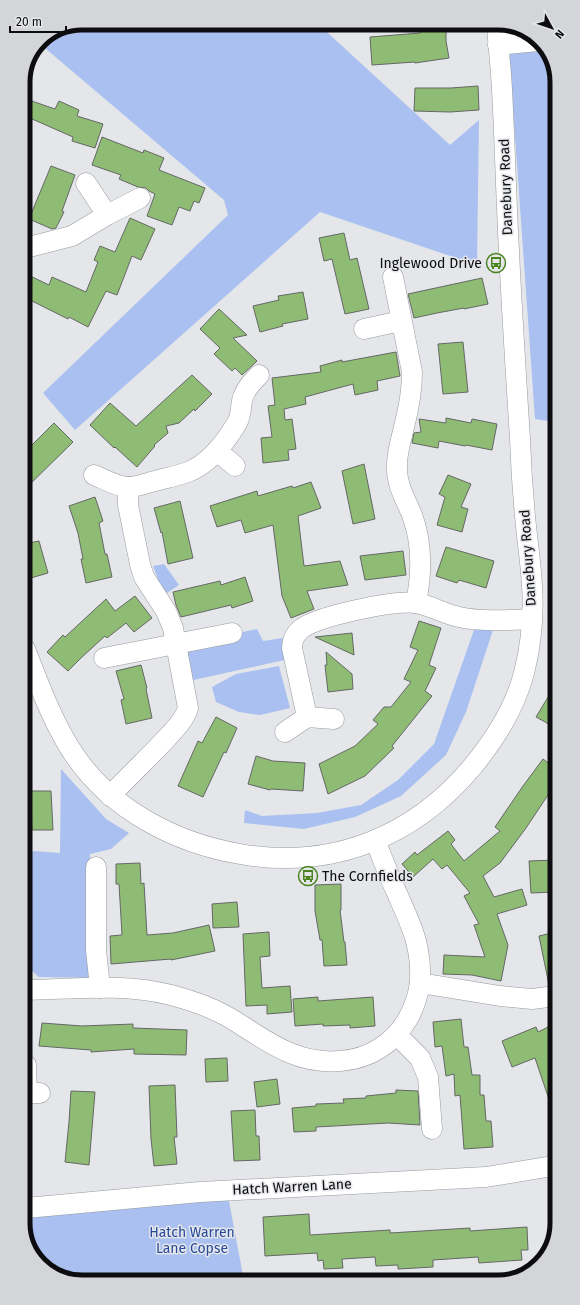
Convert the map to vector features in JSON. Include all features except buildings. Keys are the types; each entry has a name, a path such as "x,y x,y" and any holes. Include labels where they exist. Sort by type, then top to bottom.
{"street":[{"name":"Danebury Road","path":"30,661 50,711 73,753 85,769 110,796 140,817 177,835 215,849 243,855 271,858 313,857 340,852 375,840 414,820 440,801 466,775 489,746 513,704 519,688 528,656 532,619 532,585 520,441 509,253 502,86 497,30"},
{"path":"498,45 531,42"},
{"path":"86,183 107,215"},
{"path":"30,247 72,236 107,215 140,198"},
{"path":"393,277 401,321 410,353 412,372 409,405 398,455 397,467 399,485 412,516 419,540 421,565 416,603"},
{"path":"364,329 401,321"},
{"path":"94,474 118,485 128,487 188,472 198,467 217,451 238,422 242,410 243,397 249,386 259,375"},
{"path":"217,451 235,466"},
{"path":"110,796 180,724 188,708 170,619 160,601 148,585 142,570 128,505 128,487"},
{"path":"307,717 292,648 294,638 297,633 308,625 332,616 394,603 416,603 460,618 488,620 532,619"},
{"path":"104,658 232,633"},
{"path":"285,732 307,717 334,719"},
{"path":"30,990 126,988 171,995 187,1000 229,1018 266,1041 302,1059 311,1061 335,1062 357,1058 377,1051 388,1044 397,1035 409,1018 418,997 420,983 420,961 418,947 406,914 375,840"},
{"path":"96,867 96,950 100,988"},
{"path":"420,983 500,996 532,999 550,997"},
{"path":"397,1035 420,1058 428,1077 432,1129"},
{"path":"30,1093 40,1093"},
{"name":"Hatch Warren Lane","path":"30,1208 200,1192 486,1177 550,1166"}],"green space":[{"path":"82,30 325,30 450,145 479,120 477,265 320,212 75,430 43,393 228,215 224,200 44,47 45,45 62,34"},
{"path":"537,48 545,59 550,75 550,421 535,419 509,51"},
{"path":"164,564 179,585 164,595 153,566"},
{"path":"475,627 493,630 466,712 446,755 401,796 355,817 304,829 244,823 245,810 262,816 317,813 361,805 398,780 434,744"},
{"path":"257,629 263,641 283,638 289,659 189,681 179,645"},
{"path":"279,666 290,708 260,715 239,712 216,702 212,687 236,674"},
{"path":"61,769 106,819 129,833 111,849 90,854 95,978 39,977 32,971 30,925 30,854 33,851 60,853"},
{"name":"Hatch Warren Lane Copse","path":"228,1196 243,1275 79,1275 65,1272 59,1270 45,1260 35,1246 30,1230 30,1213"}],"place":[{"name":"Inglewood Drive","path":"496,263"},
{"name":"The Cornfields","path":"308,876"}]}
